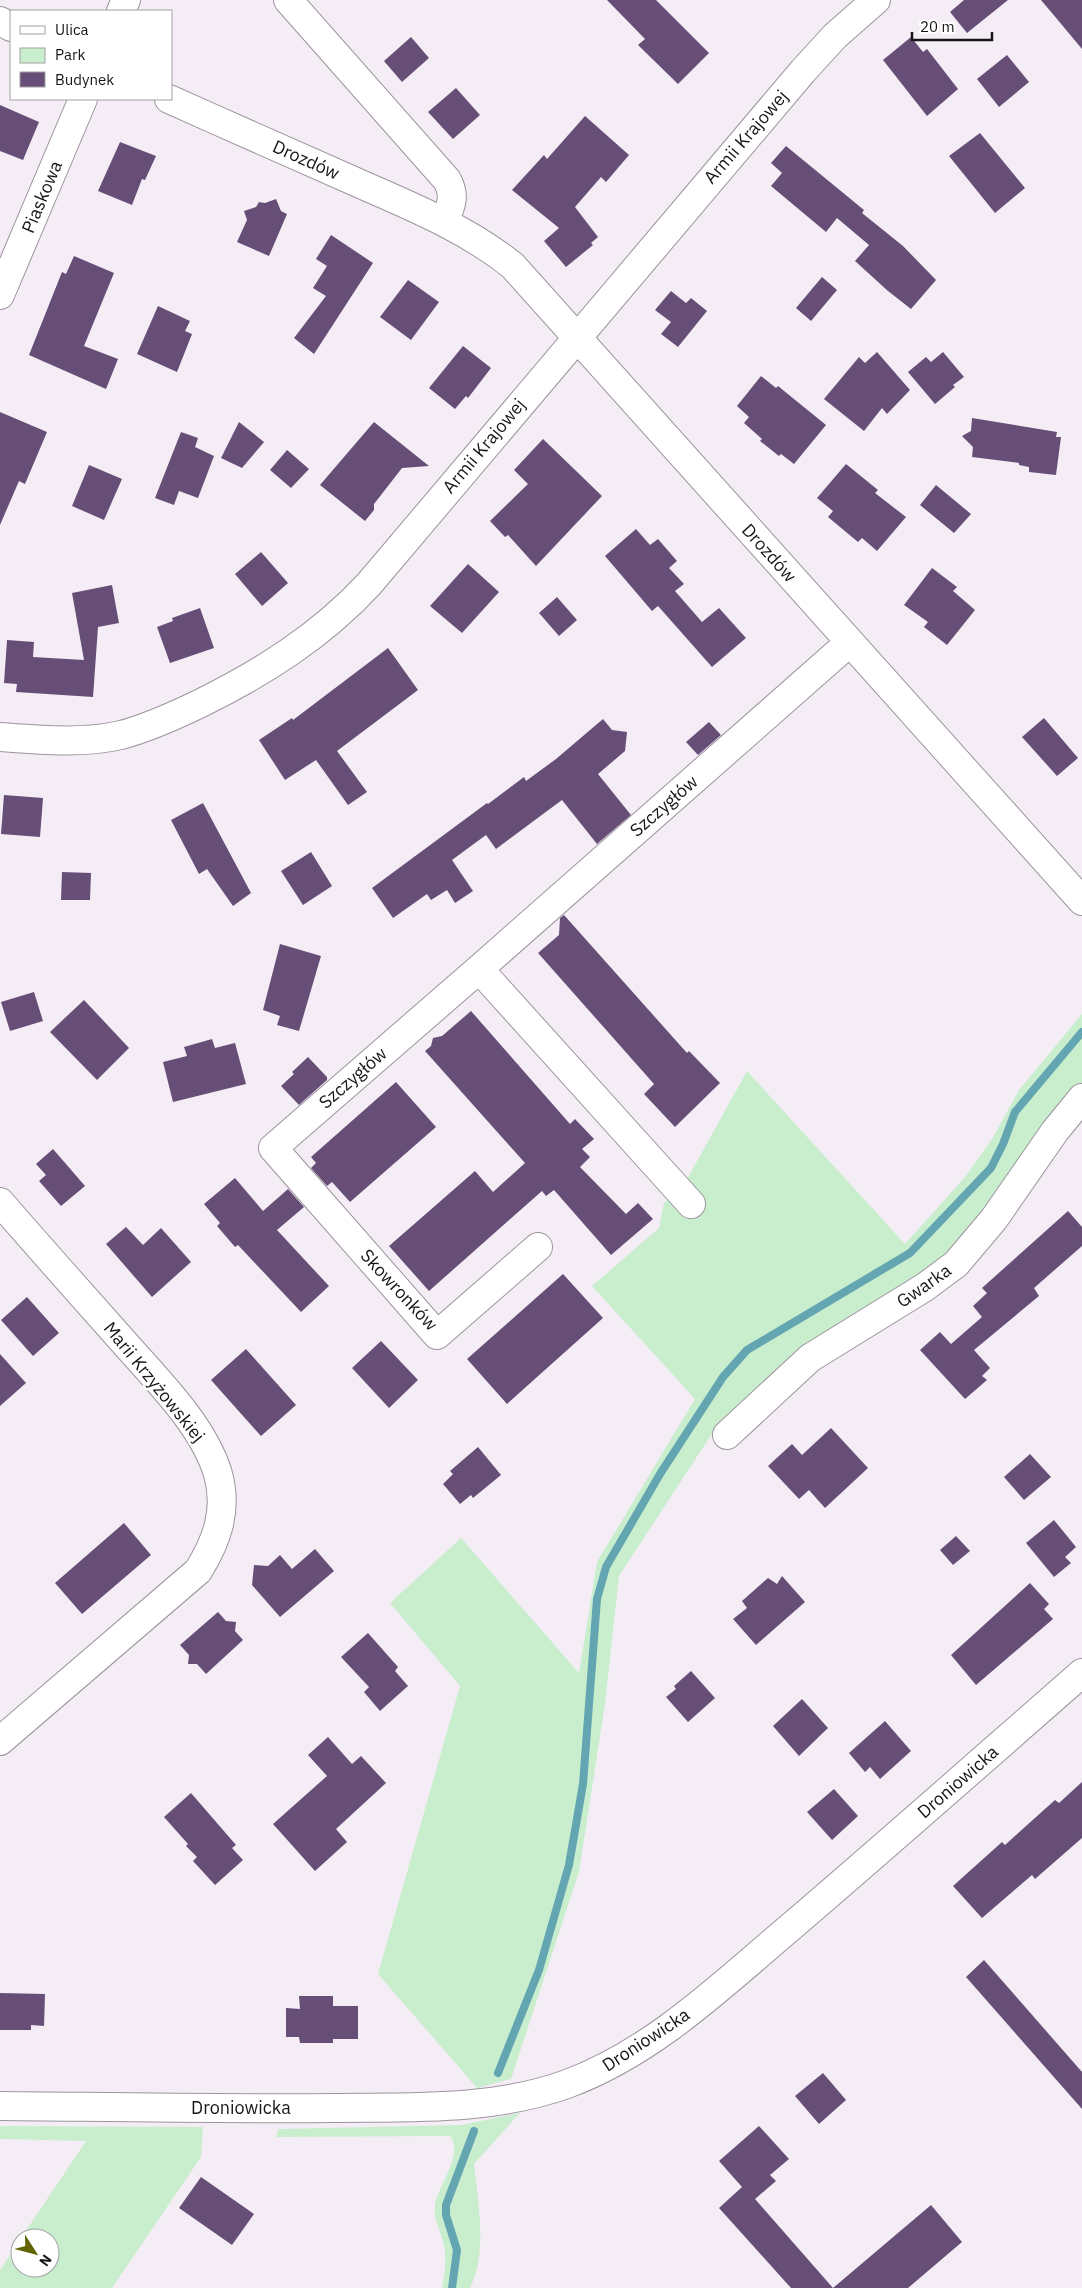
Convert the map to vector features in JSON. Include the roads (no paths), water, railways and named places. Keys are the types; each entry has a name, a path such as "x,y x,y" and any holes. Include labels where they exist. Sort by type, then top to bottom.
{"street":[{"path":"288,0 447,180 454,197 444,222"},
{"name":"Armii Krajowej","path":"0,737 65,740 121,735 156,724 224,692 252,676 305,641 336,616 369,584 802,71 835,36 876,0"},
{"name":"Piaskowa","path":"0,295 83,100"},
{"name":"Drozdów","path":"170,100 444,222 493,250 513,266 1082,901"},
{"name":"Szczygłów","path":"273,1148 850,642"},
{"path":"479,969 691,1204"},
{"name":"Gwarka","path":"727,1435 810,1358 925,1287 956,1264 983,1233 1060,1124 1082,1098"},
{"name":"Skowronków","path":"273,1148 437,1335 538,1247"},
{"name":"Marii Krzyżowskiej","path":"0,1202 160,1384 187,1418 210,1452 218,1475 222,1498 220,1525 212,1549 198,1571 0,1741"},
{"name":"Droniowicka","path":"0,2106 457,2107 516,2098 565,2085 609,2066 661,2034 705,2000 892,1841 1082,1673"}],"waterway":[{"path":"498,2073 539,1970 569,1865 583,1784 597,1599 606,1567 660,1474 723,1377 747,1350 910,1253 991,1168 1003,1144 1015,1112 1082,1032"},
{"path":"452,2288 457,2250 446,2215 446,2205 474,2131"}]}
